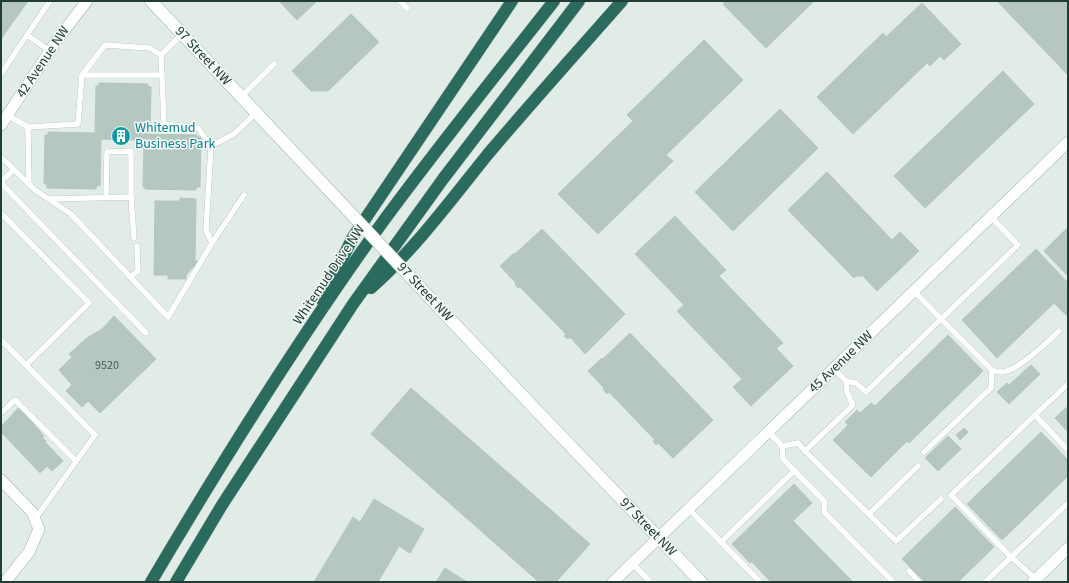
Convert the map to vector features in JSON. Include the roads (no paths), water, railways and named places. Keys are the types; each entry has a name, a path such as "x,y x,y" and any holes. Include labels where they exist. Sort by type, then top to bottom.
{"highway":[{"path":"302,341 353,237 512,1"},
{"name":"Whitemud Drive NW","path":"151,582 203,495 302,341 386,218 554,1"},
{"path":"176,582 235,485 353,304 443,179 579,1"},
{"path":"353,304 389,272 518,118 622,1"},
{"path":"186,582 198,546"}],"street":[{"name":"42 Avenue NW","path":"1,125 50,51 87,1"},
{"name":"97 Street NW","path":"151,1 430,298 701,582"},
{"name":"45 Avenue NW","path":"613,582 1068,142"},
{"path":"1,480 32,512 37,524 30,552 5,582"},
{"path":"1034,581 1068,548"}],"lane":[{"path":"1,74 50,1"},
{"path":"400,1 407,8"},
{"path":"182,34 161,55 164,124 198,128 211,146 206,230 212,243"},
{"path":"27,35 50,51"},
{"path":"8,115 28,126 78,124 82,75 105,45 150,48 161,55"},
{"path":"241,97 274,64"},
{"path":"82,75 162,75"},
{"path":"211,146 234,134 256,113"},
{"path":"28,126 29,185"},
{"path":"106,197 107,152 131,151 131,198 134,238"},
{"path":"1,157 29,185 71,214 168,317 212,243 244,195"},
{"path":"13,170 1,183 146,334"},
{"path":"48,199 106,197 131,198"},
{"path":"1,213 89,303 26,365"},
{"path":"834,369 846,381 856,383 866,392 1018,245 991,217"},
{"path":"130,277 138,271 137,246"},
{"path":"914,291 992,370 1002,372 1011,370 1022,363 1059,331"},
{"path":"1,340 95,435 76,461 37,524"},
{"path":"924,452 991,388 992,370"},
{"path":"806,451 853,405 847,392 846,381"},
{"path":"1034,581 951,495 1068,384"},
{"path":"1,413 15,400 76,461"},
{"path":"1035,415 1068,450"},
{"path":"768,431 782,446 783,459 825,502 824,512 893,582"},
{"path":"782,446 798,443 896,541 941,499"},
{"path":"869,514 918,466"},
{"path":"721,542 794,471"},
{"path":"985,582 1068,503"},
{"path":"688,508 760,582"},
{"path":"632,563 650,582"},
{"path":"909,571 919,582"}],"place":[{"name":"Whitemud Business Park","path":"121,136"}]}
